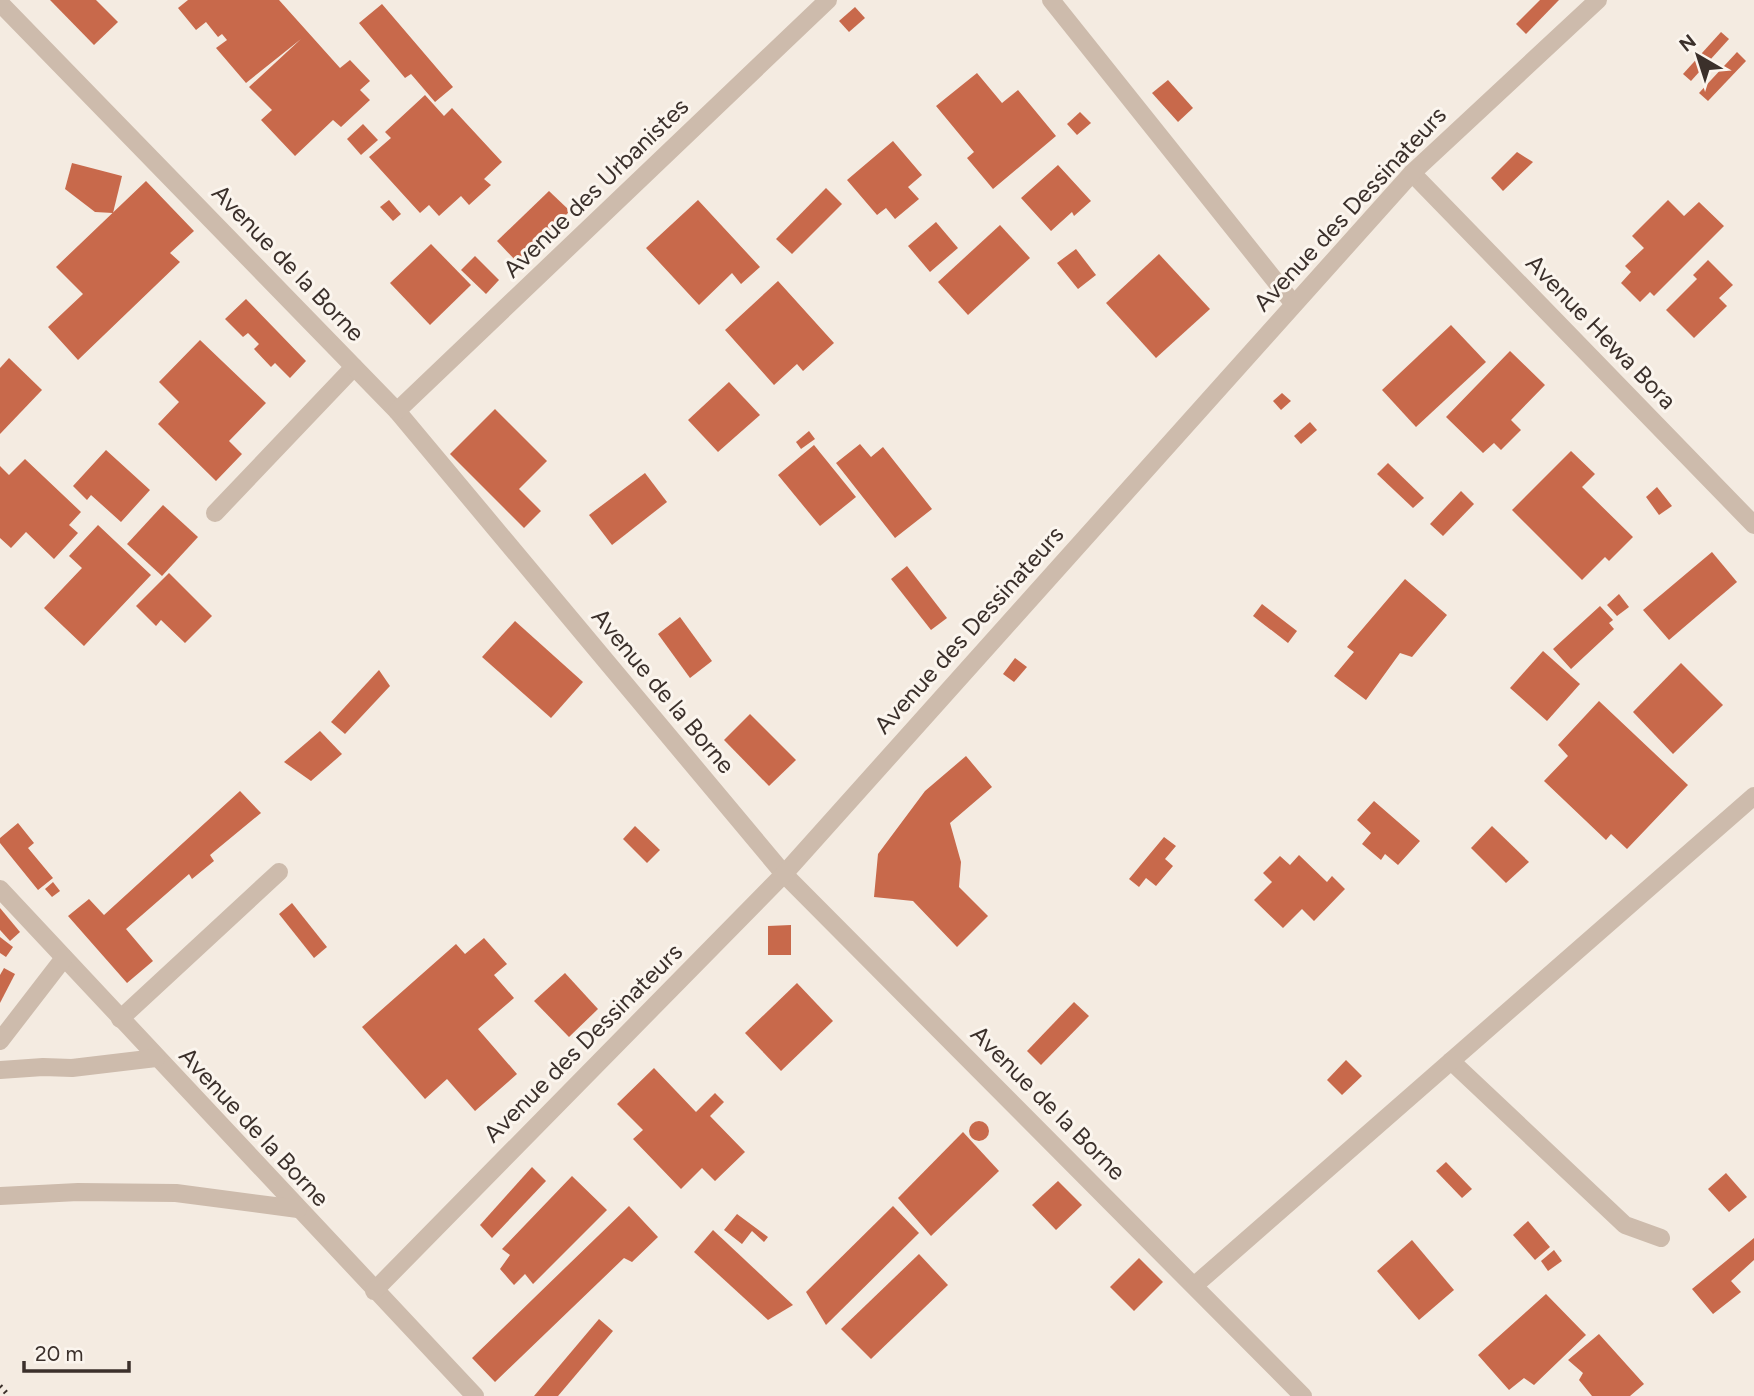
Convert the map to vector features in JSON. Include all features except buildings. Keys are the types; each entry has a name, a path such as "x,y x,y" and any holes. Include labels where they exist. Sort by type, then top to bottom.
{"street":[{"name":"Avenue des Urbanistes","path":"397,411 828,0"},
{"path":"1051,0 1293,303"},
{"name":"Avenue des Dessinateurs","path":"374,1291 784,874 1412,173 1598,0"},
{"name":"Avenue de la Borne","path":"0,3 397,411 784,874 1303,1396"},
{"name":"Avenue Hewa Bora","path":"1412,173 1754,525"},
{"path":"215,513 354,367"},
{"path":"1195,1285 1754,796"},
{"path":"120,1019 279,872"},
{"name":"Avenue de la Borne","path":"0,888 156,1058 475,1396"},
{"path":"0,1041 64,958"},
{"path":"0,1070 72,1068 156,1058"},
{"path":"1451,1061 1625,1225 1661,1238"},
{"path":"0,1196 78,1192 176,1193 298,1209"}],"railway":[{"path":"0,1386 9,1396"}]}
